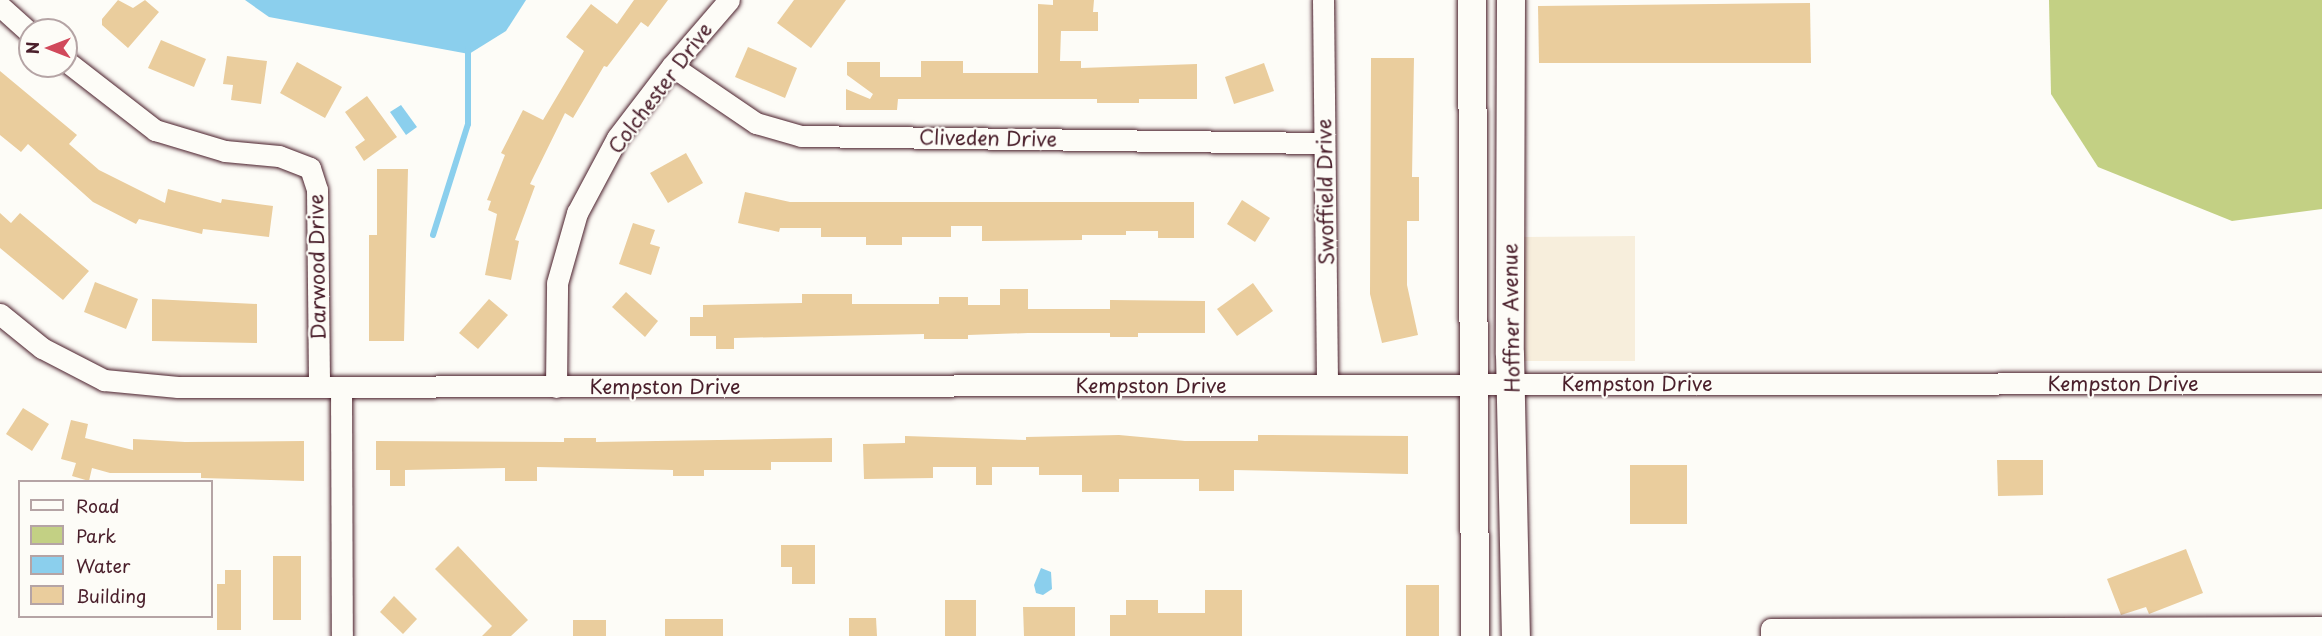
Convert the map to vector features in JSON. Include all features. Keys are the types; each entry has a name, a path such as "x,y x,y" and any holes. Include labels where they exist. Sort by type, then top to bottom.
{"main road":[{"name":"Hoffner Avenue","path":"1472,0 1474,636"},
{"name":"Hoffner Avenue","path":"1511,0 1511,382 1516,636"}],"street":[{"name":"Colchester Drive","path":"556,387 557,283 577,213 617,138 672,66 729,0"},
{"name":"Swoffield Drive","path":"1323,0 1327,385"},
{"path":"0,6 18,22"},
{"name":"Cliveden Drive","path":"672,66 756,123 801,136 1324,143"},
{"name":"Darwood Drive","path":"78,70 155,130 225,151 279,156 309,168 317,190 319,387"},
{"name":"Kempston Drive","path":"0,314 42,348 104,380 178,387 1327,385 1511,382 2322,383"},
{"path":"341,387 342,636"},
{"path":"1771,636 1771,629 2322,627"}],"shaded area":[{"path":"1635,236 1635,361 1521,361 1520,237"}],"green space":[{"path":"2049,0 2322,0 2322,209 2232,221 2098,167 2051,94"}],"water":[{"path":"245,0 526,0 506,31 469,54 269,17"},
{"path":"401,105 417,127 406,135 390,112"},
{"path":"1041,568 1051,572 1052,589 1043,595 1036,593 1034,585"}],"building":[{"path":"118,0 133,8 145,0 159,12 128,48 102,25 102,19"},
{"path":"634,0 668,0 648,27 641,22 607,67 604,66 573,118 565,113 530,184 535,186 515,240 519,241 511,280 485,275 497,214 488,210 491,201 487,200 505,155 501,153 523,110 543,120 584,51 566,37 591,4 617,24"},
{"path":"794,0 846,0 811,48 777,23"},
{"path":"1053,0 1094,0 1093,12 1098,12 1098,31 1061,31 1060,61 1081,61 1081,68 1197,64 1197,99 1139,99 1139,103 1097,103 1097,99 898,99 897,110 846,110 846,89 870,99 873,94 847,75 847,62 880,62 880,77 921,77 921,61 963,61 963,73 1038,73 1038,4 1053,5"},
{"path":"1810,3 1811,63 1539,63 1538,6"},
{"path":"161,40 206,59 194,87 148,68"},
{"path":"748,47 797,68 785,98 735,77"},
{"path":"227,56 267,61 261,104 231,100 233,85 223,84"},
{"path":"1371,58 1414,58 1412,177 1419,177 1419,221 1407,221 1407,285 1418,335 1382,343 1370,294"},
{"path":"297,62 342,87 325,118 280,93"},
{"path":"1264,63 1274,91 1234,104 1225,77"},
{"path":"0,71 77,135 69,144 99,170 165,203 168,189 221,203 222,199 273,206 269,237 203,229 202,234 139,219 136,224 93,202 28,144 21,152 0,135"},
{"path":"367,96 397,137 364,161 355,147 365,140 345,112"},
{"path":"686,153 703,183 668,203 650,173"},
{"path":"377,169 408,169 404,341 369,341 369,235 377,235"},
{"path":"745,192 790,202 1194,202 1194,238 1158,238 1158,231 1126,231 1126,235 1082,235 1082,240 982,241 982,226 951,226 951,237 902,237 902,245 866,245 866,237 821,237 821,228 780,228 779,232 738,223"},
{"path":"1242,200 1270,218 1255,242 1227,224"},
{"path":"0,213 11,223 20,213 89,271 63,300 0,248"},
{"path":"633,223 655,230 650,244 660,247 651,275 619,264"},
{"path":"95,282 138,299 126,329 84,312"},
{"path":"1253,283 1273,311 1237,336 1217,309"},
{"path":"1000,289 1028,289 1028,309 1110,309 1110,300 1205,301 1205,333 1138,333 1138,337 1110,337 1110,333 1028,333 968,335 968,339 924,339 924,334 734,338 734,349 716,349 716,336 690,336 690,317 703,317 703,305 802,303 802,294 852,294 852,304 939,304 939,297 968,297 968,305 1000,305"},
{"path":"626,292 658,321 645,337 612,307"},
{"path":"152,299 257,304 257,343 152,341"},
{"path":"489,299 508,315 478,349 459,333"},
{"path":"23,408 49,424 32,451 6,434"},
{"path":"71,420 88,424 85,438 133,450 133,439 185,442 304,441 304,481 201,478 201,473 110,473 92,468 89,480 86,480 72,476 76,463 61,459"},
{"path":"1119,435 1185,441 1258,441 1258,435 1408,436 1408,474 1234,470 1234,491 1199,491 1199,479 1119,479 1119,492 1082,492 1082,475 1039,475 1039,467 992,467 992,485 976,485 976,467 933,467 933,478 864,479 863,444 905,443 905,436 1026,440 1026,437"},
{"path":"564,438 596,438 596,442 832,438 832,462 771,462 771,470 704,470 704,476 673,476 673,470 537,467 537,481 505,481 505,468 405,470 405,486 390,486 390,470 376,470 376,441 564,442"},
{"path":"1997,460 2043,460 2043,495 1998,496"},
{"path":"1630,465 1687,465 1687,524 1630,524"},
{"path":"781,545 815,545 815,584 792,584 792,567 781,567"},
{"path":"458,546 528,620 511,636 482,636 492,626 435,569"},
{"path":"2186,549 2203,593 2149,614 2146,607 2121,615 2107,579"},
{"path":"273,556 301,556 301,620 273,620"},
{"path":"225,570 241,570 241,630 217,630 217,584 225,584"},
{"path":"1406,585 1439,585 1439,636 1406,636"},
{"path":"1205,590 1242,590 1242,636 1110,636 1110,615 1126,615 1126,600 1158,600 1158,613 1205,613"},
{"path":"394,596 417,619 403,634 380,612"},
{"path":"945,600 976,600 976,636 945,636"},
{"path":"1023,607 1075,607 1075,636 1024,636"},
{"path":"849,618 876,618 877,636 849,636"},
{"path":"665,619 723,619 723,636 665,636"},
{"path":"573,620 606,620 606,636 573,636"}],"waterway":[{"path":"433,235 468,124 468,49"}]}
